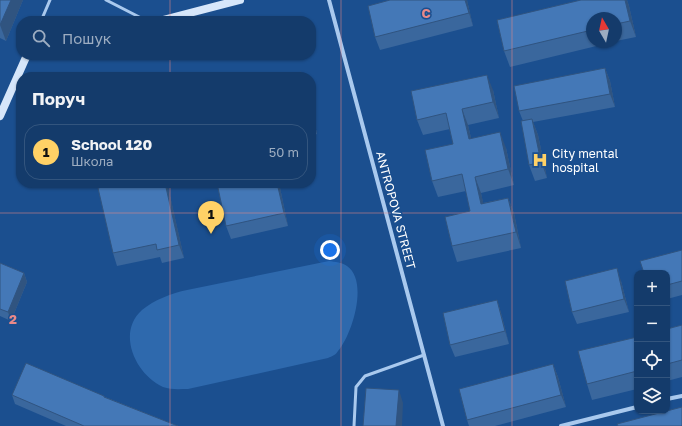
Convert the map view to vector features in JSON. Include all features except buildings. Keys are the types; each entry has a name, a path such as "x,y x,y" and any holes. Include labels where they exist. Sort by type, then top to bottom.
{"street":[{"path":"178,16 240,0"},
{"name":"ANTROPOVA STREET","path":"329,0 443,426"},
{"path":"19,72 25,60"},
{"path":"0,116 16,80"},
{"path":"670,398 682,396"},
{"path":"561,426 634,408"}],"lane":[{"path":"43,16 50,0"},
{"path":"106,0 137,16"},
{"path":"354,426 356,387 364,376 424,355"}],"shaded area":[{"path":"329,261 338,262 345,265 354,273 358,295 353,321 343,343 334,355 328,358 188,389 172,389 163,387 153,381 138,363 133,353 130,341 134,319 147,306 158,300 187,290"}],"place":[{"name":"City mental hospital","path":"540,160"},
{"name":"School 120","path":"211,234"}]}
